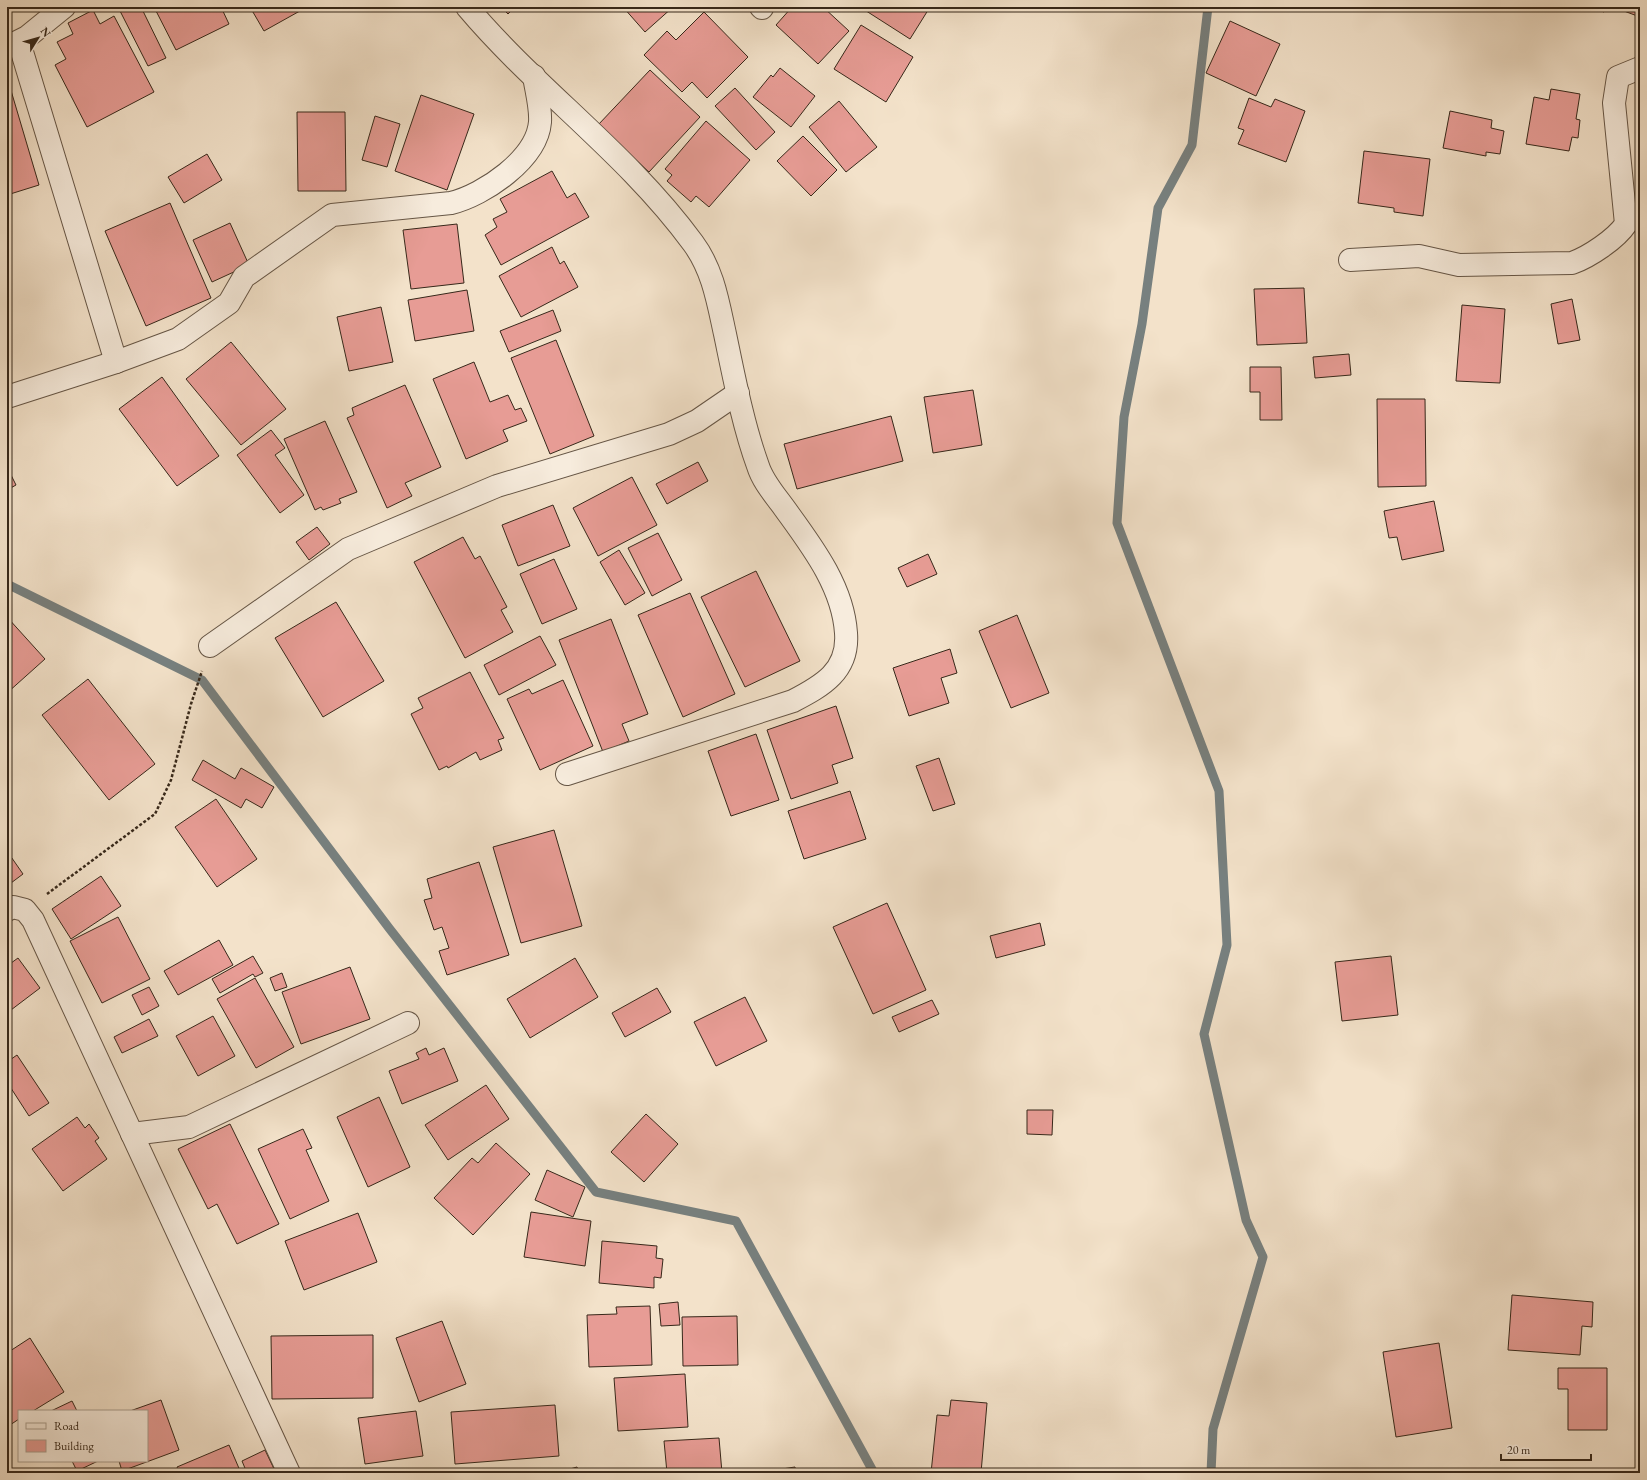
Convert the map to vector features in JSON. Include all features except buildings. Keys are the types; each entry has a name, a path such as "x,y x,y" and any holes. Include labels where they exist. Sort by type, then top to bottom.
{"street":[{"path":"64,7 13,44 116,362"},
{"path":"467,7 484,27 594,132 659,202 693,243 707,266 715,287 738,393 758,467 767,484 814,549 834,588 842,610 846,633 844,656 836,672 819,688 793,701 567,774"},
{"path":"1350,260 1419,256 1459,265 1572,263 1581,260 1620,233 1626,224 1614,103 1618,76 1640,68"},
{"path":"7,397 116,362 178,339 229,303 244,277 332,215 451,203 466,200 483,190 510,171 520,160 538,134 540,121 534,76"},
{"path":"207,656 348,549 497,486 669,434 697,421 738,393"},
{"path":"16,910 33,920 289,1473"},
{"path":"132,1134 188,1127 408,1023"}],"path":[{"path":"16,910 155,814 171,780 191,704 207,656"}],"waterway":[{"path":"1208,7 1192,145 1158,208 1142,324 1124,417 1117,523 1219,791 1227,945 1204,1034 1246,1220 1263,1257 1213,1429 1211,1473"},
{"path":"7,584 202,680 389,928 596,1192 736,1221 874,1473"}]}
